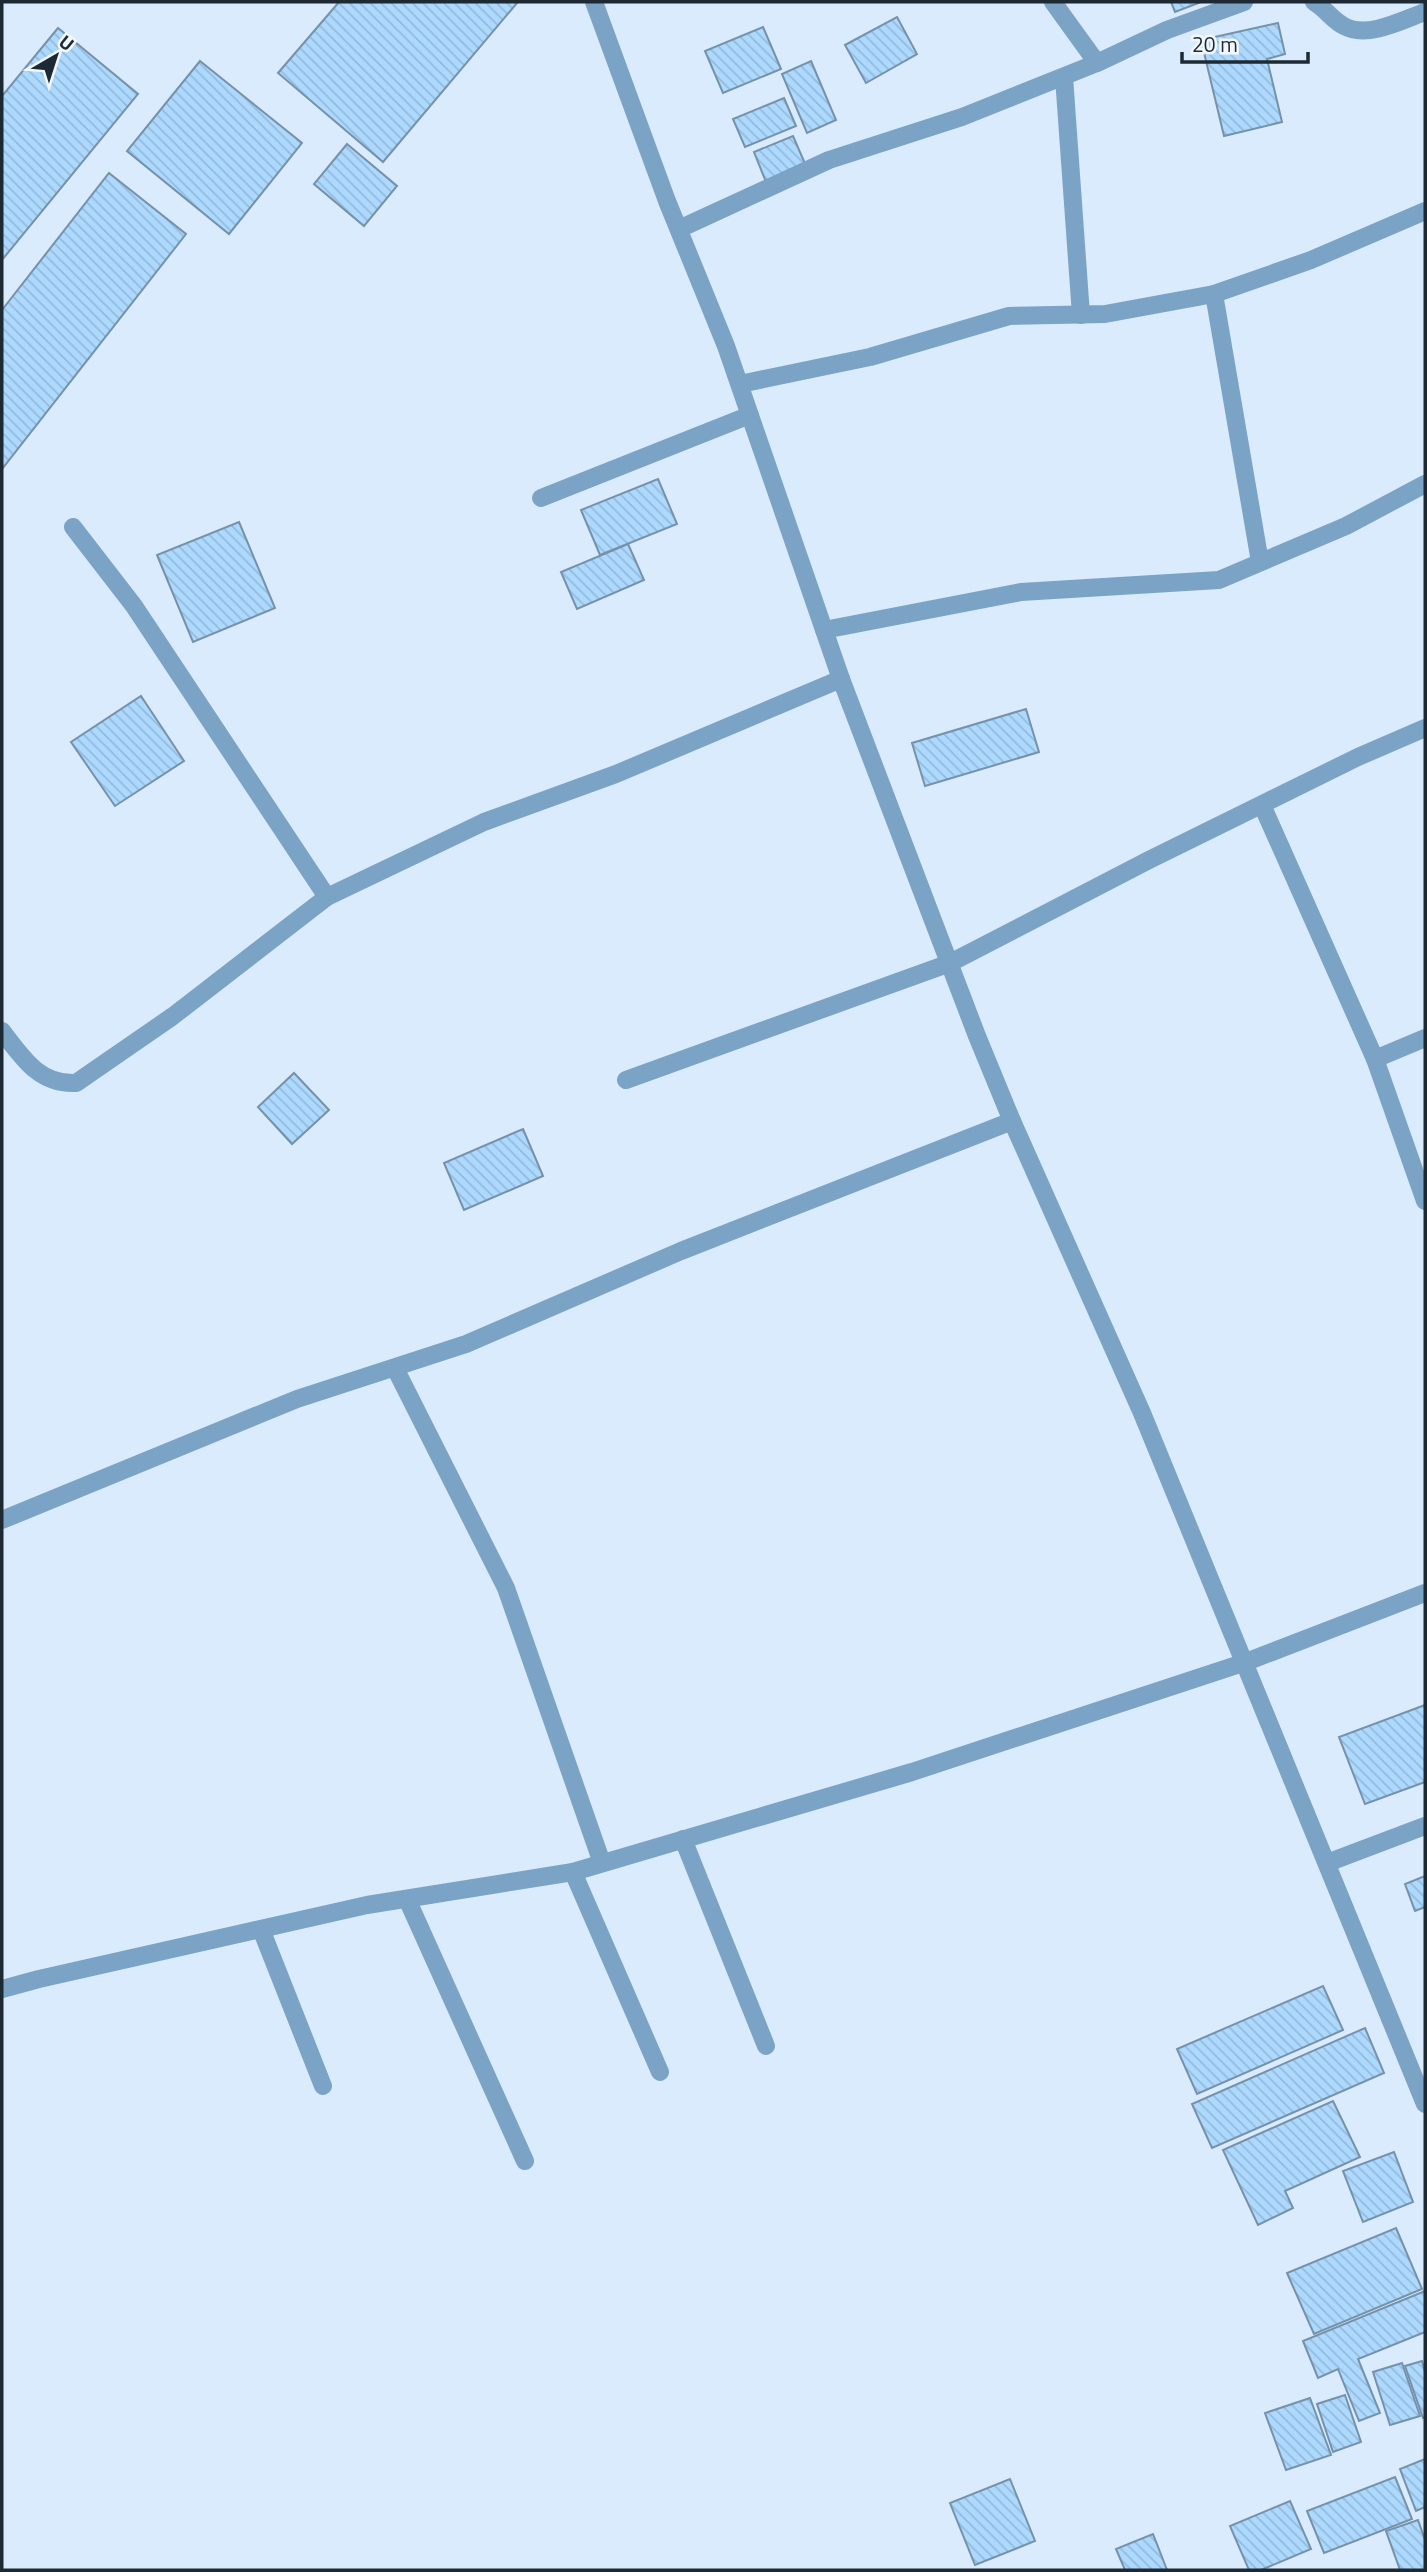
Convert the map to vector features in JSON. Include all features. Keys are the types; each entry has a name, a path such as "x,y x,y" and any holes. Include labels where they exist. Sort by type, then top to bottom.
{"street":[{"path":"594,2 740,384 841,679 1012,1121 1142,1413 1425,2104"},
{"path":"1053,2 1097,63"},
{"path":"679,229 829,160 962,117 1065,77 1167,30 1244,2"},
{"path":"1314,2 1351,30 1367,31 1425,12"},
{"path":"1065,77 1081,314"},
{"path":"740,384 870,358 1009,316 1105,314 1214,294 1311,260 1425,211"},
{"path":"1214,294 1260,562"},
{"path":"541,498 750,415"},
{"path":"824,630 1021,592 1219,580 1346,526 1425,484"},
{"path":"73,527 134,606 327,897"},
{"path":"2,1031 38,1074 64,1084 76,1083 173,1016 327,897 484,822 616,774 841,679"},
{"path":"626,1080 950,963 1262,804 1425,728"},
{"path":"1262,804 1375,1059 1425,1202"},
{"path":"1375,1059 1425,1038"},
{"path":"2,1520 297,1399 466,1344 681,1251 1012,1121"},
{"path":"395,1368 506,1588 602,1863"},
{"path":"2,1989 367,1905 573,1872 912,1772 1246,1662 1425,1593"},
{"path":"1327,1863 1425,1826"},
{"path":"683,1839 766,2046"},
{"path":"573,1872 660,2072"},
{"path":"407,1899 524,2161"},
{"path":"261,1929 323,2086"}],"building":[{"path":"339,2 517,3 383,162 278,73"},
{"path":"1171,2 1201,2 1175,12"},
{"path":"897,17 917,54 866,83 845,45"},
{"path":"1278,23 1285,54 1267,59 1282,122 1224,136 1201,40"},
{"path":"763,27 781,69 723,93 705,51"},
{"path":"58,28 138,94 2,260 2,96"},
{"path":"200,61 302,143 229,234 127,151"},
{"path":"811,61 836,120 807,133 782,74"},
{"path":"784,98 796,126 745,147 733,119"},
{"path":"793,136 806,166 766,182 754,152"},
{"path":"347,144 397,186 364,226 314,184"},
{"path":"109,173 186,234 2,469 2,310"},
{"path":"658,479 677,524 600,555 581,510"},
{"path":"239,522 275,608 193,642 157,555"},
{"path":"628,544 644,580 577,609 561,572"},
{"path":"141,696 184,761 115,806 71,742"},
{"path":"1026,709 1039,752 925,786 912,743"},
{"path":"294,1073 329,1110 292,1144 258,1107"},
{"path":"523,1129 543,1176 464,1210 444,1163"},
{"path":"1425,1705 1425,1782 1365,1804 1339,1737"},
{"path":"1425,1876 1425,1907 1415,1911 1405,1884"},
{"path":"1323,1986 1343,2030 1197,2094 1177,2049"},
{"path":"1365,2028 1384,2073 1212,2148 1192,2104"},
{"path":"1333,2101 1360,2157 1285,2191 1293,2208 1258,2225 1223,2150"},
{"path":"1394,2152 1413,2202 1363,2222 1343,2171"},
{"path":"1396,2228 1422,2289 1314,2334 1287,2273"},
{"path":"1425,2291 1425,2332 1358,2359 1380,2413 1359,2421 1338,2369 1318,2378 1303,2341"},
{"path":"1422,2361 1425,2372 1423,2418 1405,2366"},
{"path":"1402,2363 1420,2416 1390,2425 1373,2372"},
{"path":"1345,2395 1361,2442 1333,2452 1317,2404"},
{"path":"1310,2398 1331,2455 1286,2470 1265,2413"},
{"path":"1425,2459 1425,2507 1416,2511 1400,2469"},
{"path":"1395,2477 1412,2519 1324,2553 1307,2511"},
{"path":"1010,2479 1035,2541 975,2565 950,2503"},
{"path":"1290,2501 1311,2549 1261,2570 1249,2570 1230,2526"},
{"path":"1418,2520 1425,2540 1425,2570 1400,2570 1386,2531"},
{"path":"1153,2534 1167,2570 1125,2570 1116,2549"}]}
